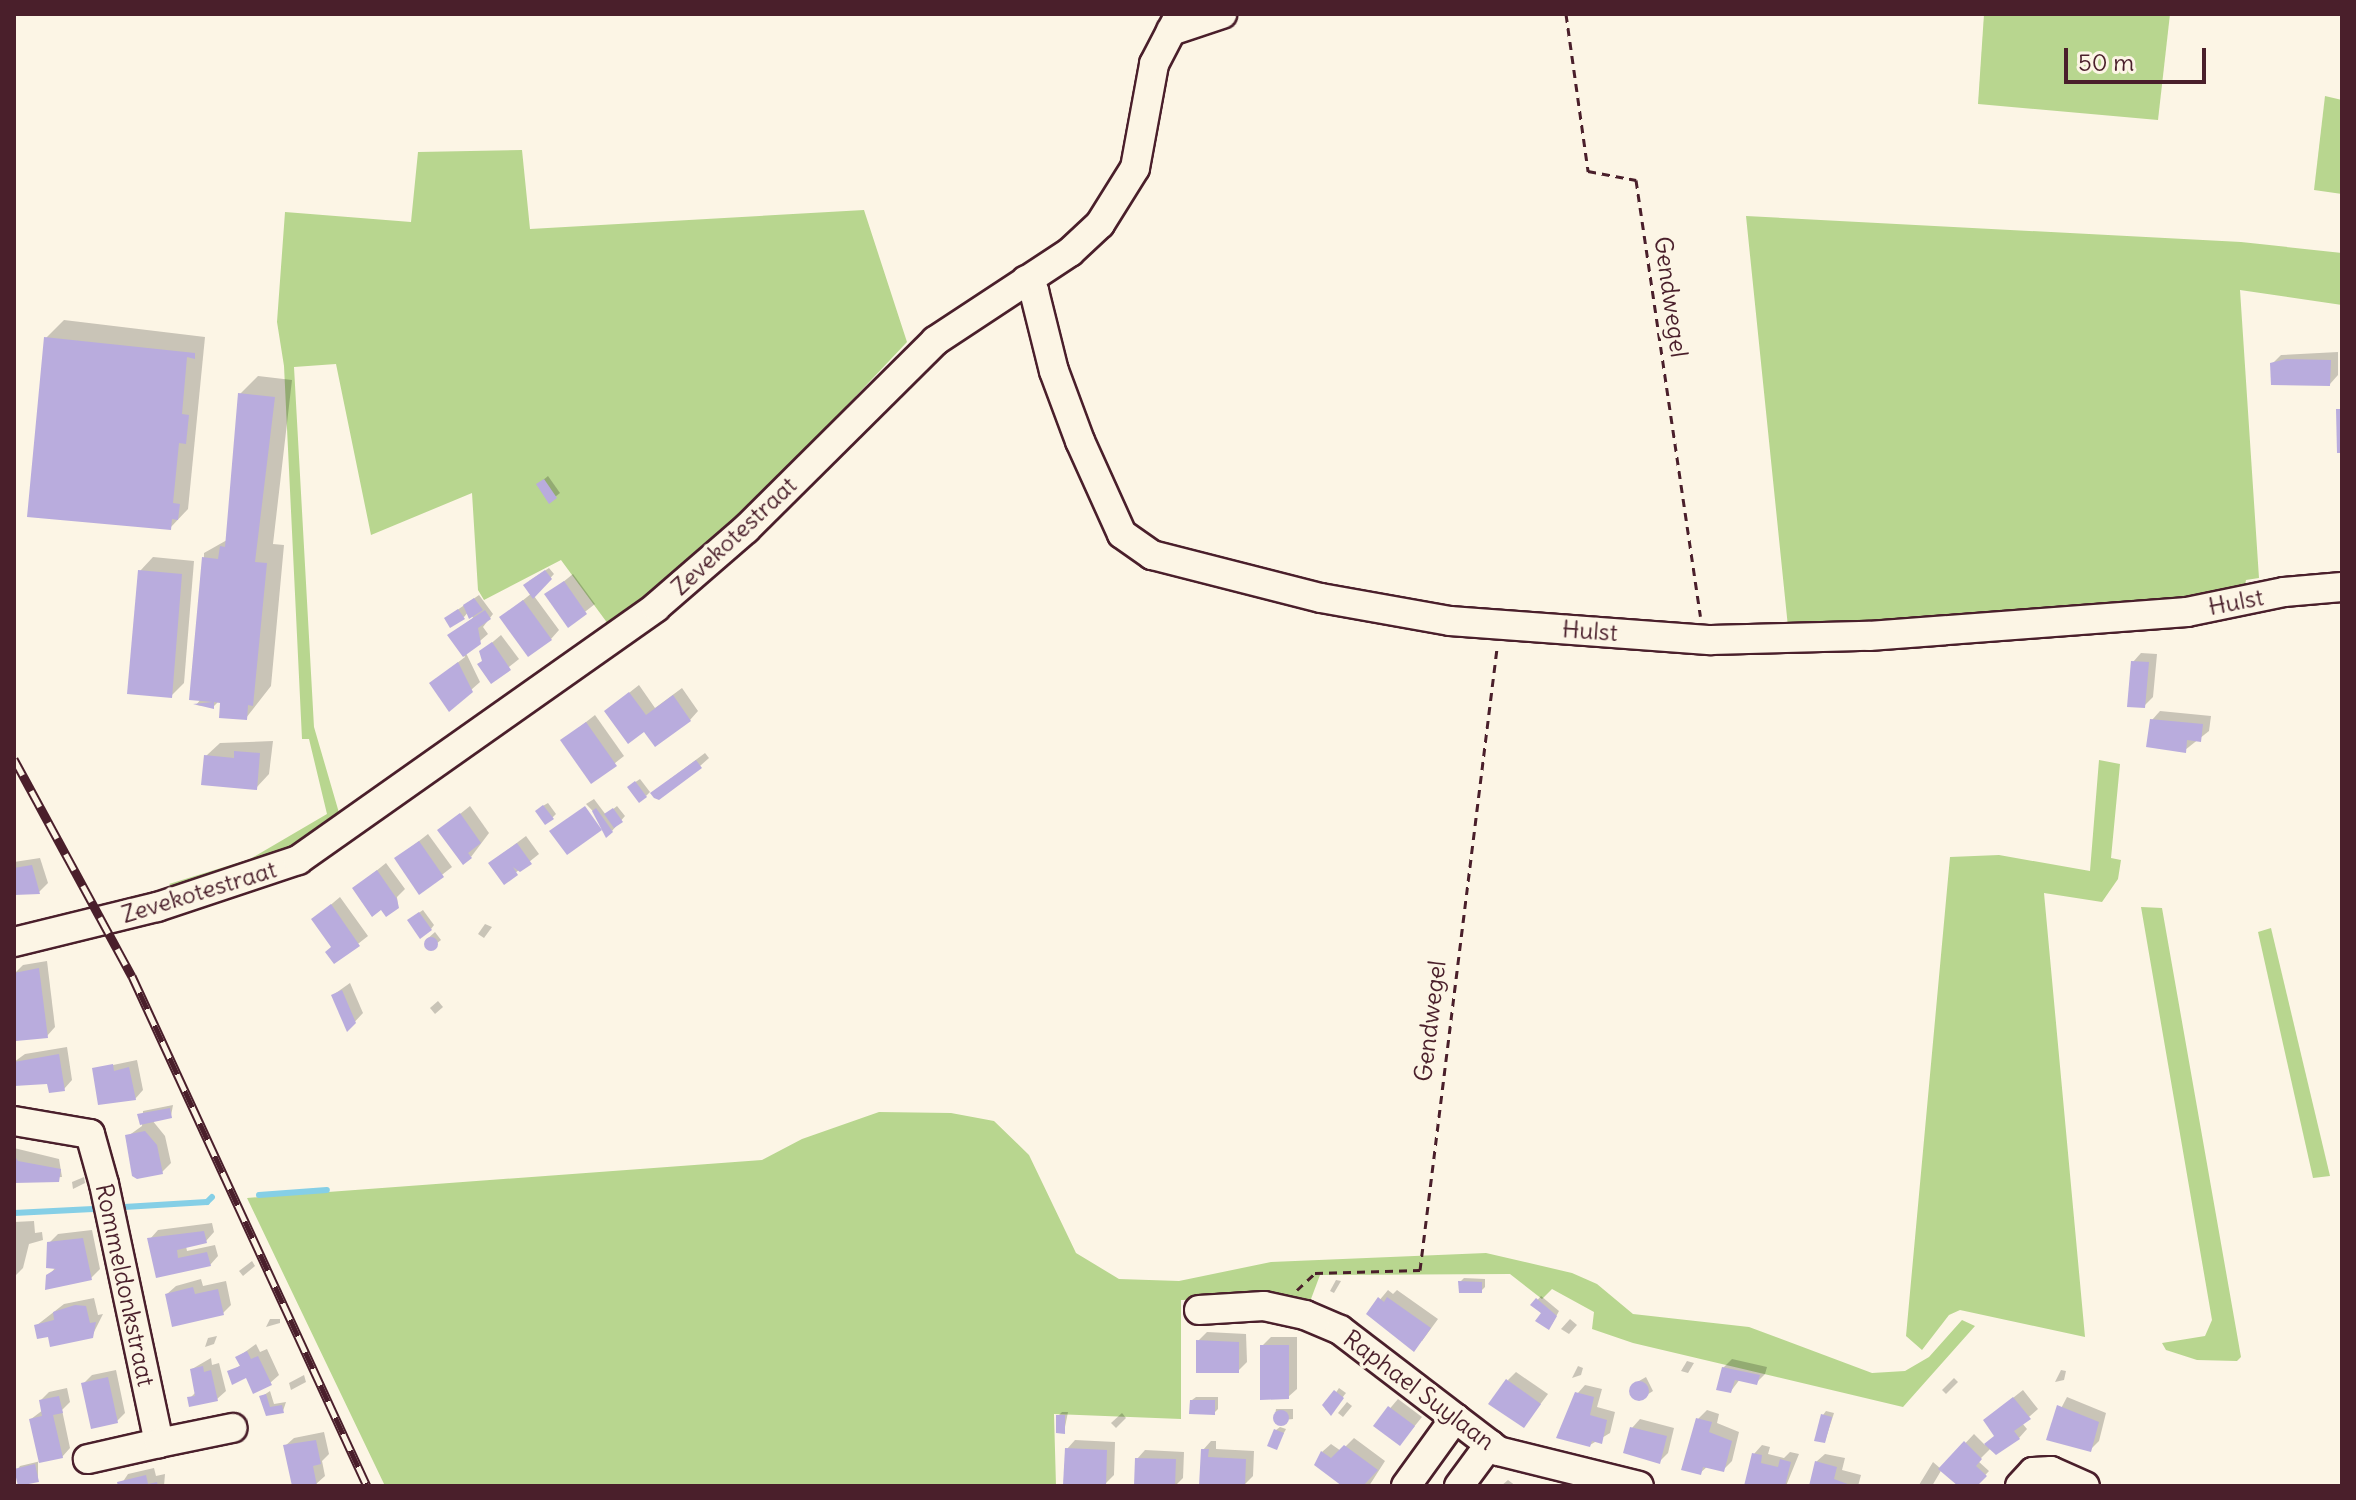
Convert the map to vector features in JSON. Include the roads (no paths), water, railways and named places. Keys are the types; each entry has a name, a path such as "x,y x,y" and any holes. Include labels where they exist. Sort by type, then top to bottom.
{"street":[{"name":"Zevekotestraat","path":"14,942 105,921 243,882 324,844 650,613 746,529 901,370 935,341 1070,252 1122,195 1139,153 1154,64 1172,20 1222,14"},
{"name":"Hulst","path":"1026,280 1034,291 1054,371 1080,441 1122,534 1152,555 1335,601 1500,625 1711,640 1869,636 2187,612 2284,592 2342,587"},
{"name":"Rommeldonkstraat","path":"14,1121 83,1130 96,1146 159,1443"},
{"name":"Raphael Suylaan","path":"1199,1310 1264,1306 1340,1330 1490,1444 1639,1486"},
{"path":"1406,1486 1455,1418"},
{"path":"88,1459 232,1428"},
{"path":"1459,1486 1490,1444"},
{"path":"2020,1486 2033,1472 2051,1471 2085,1486"}],"waterway":[{"path":"259,1195 327,1190"},
{"path":"124,1207 207,1202 212,1197"},
{"path":"14,1213 93,1209"}],"railway":[{"path":"14,759 132,976 367,1486"}]}
